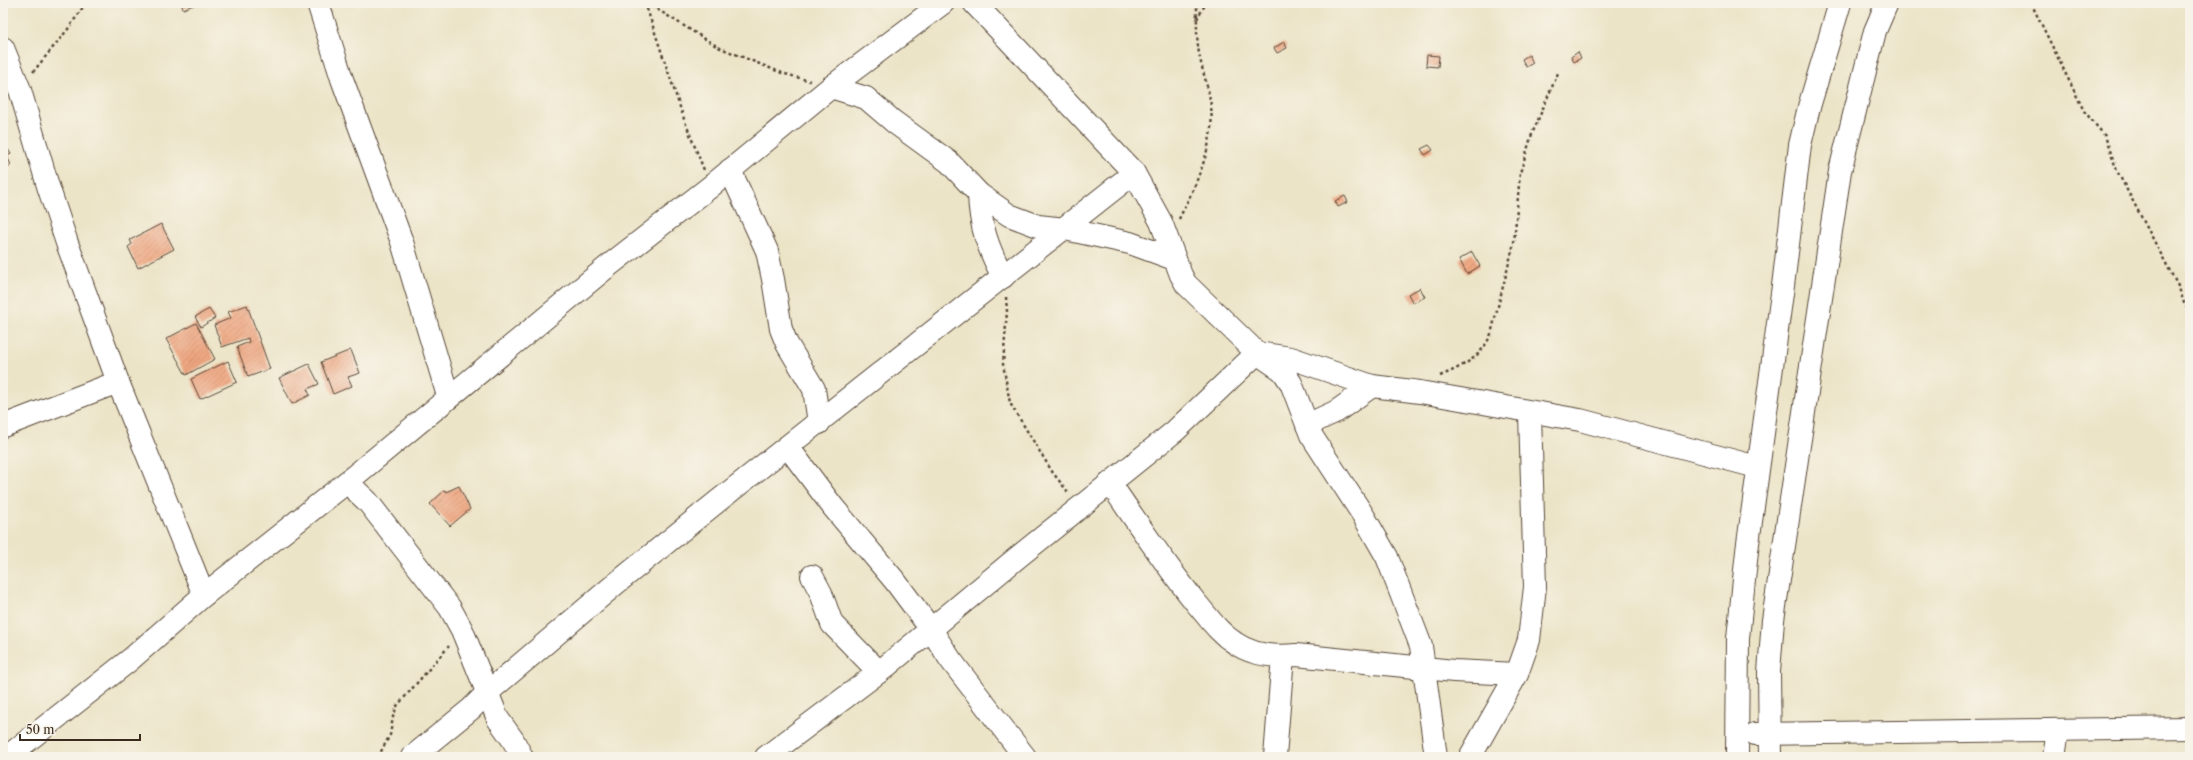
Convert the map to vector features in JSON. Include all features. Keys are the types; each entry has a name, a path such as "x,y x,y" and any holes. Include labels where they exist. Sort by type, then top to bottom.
{"street":[{"path":"318,3 342,79 402,242 448,396"},
{"path":"7,757 131,658 204,595 347,482 448,396 607,266 710,187 831,87 943,3"},
{"path":"974,3 1134,173 1161,222 1181,275 1193,292 1257,353 1283,371 1291,383 1307,425 1321,452 1363,515 1387,557 1421,646 1436,757"},
{"path":"1737,757 1738,638 1757,467 1783,286 1800,144 1809,107 1840,3"},
{"path":"1770,757 1769,672 1773,620 1840,171 1875,31 1887,3"},
{"path":"3,48 20,90 57,217 118,382 204,595"},
{"path":"831,87 866,98 894,122 949,162 979,194 997,208 1022,221 1038,226 1065,229 1171,251"},
{"path":"730,170 766,251 773,279 781,329 787,344 814,389 819,423"},
{"path":"412,757 471,709 488,692 612,586 1134,173"},
{"path":"979,194 980,220 985,238 1003,277"},
{"path":"1257,353 1290,358 1372,386 1420,392 1530,413 1580,420 1757,467"},
{"path":"766,757 879,672 930,628 1175,431 1257,353"},
{"path":"3,426 118,382"},
{"path":"1307,425 1337,411 1372,386"},
{"path":"1470,757 1516,674 1529,640 1535,587 1530,413"},
{"path":"788,447 837,513 895,581 930,628 950,659 1025,757"},
{"path":"347,482 368,502 450,608 462,630 498,719 518,749 534,757"},
{"path":"1110,483 1187,591 1218,630 1235,643 1246,649 1283,656 1296,655 1423,668 1516,674"},
{"path":"812,576 832,624 879,672"},
{"path":"1275,757 1283,656"},
{"path":"1738,734 1769,735 2190,728"},
{"path":"2054,757 2058,731"}],"path":[{"path":"20,90 68,29 86,3"},
{"path":"646,3 718,47 782,73 831,87"},
{"path":"646,3 684,119 710,187"},
{"path":"1171,251 1205,160 1210,134 1211,106 1199,57 1197,3"},
{"path":"1197,19 1206,3"},
{"path":"2032,3 2084,111 2105,136 2117,171 2179,288 2184,303 2190,313"},
{"path":"1435,378 1471,362 1478,356 1489,338 1514,243 1520,173 1532,134 1558,73"},
{"path":"1003,277 1007,311 1003,364 1010,402 1053,473 1080,506"},
{"path":"378,757 390,735 393,717 397,706 462,630"}],"building":[{"path":"181,3 199,3 183,9"},
{"path":"1284,42 1287,48 1277,53 1274,48"},
{"path":"1578,52 1581,58 1574,62 1571,57"},
{"path":"1427,55 1439,56 1438,67 1426,66"},
{"path":"1529,55 1533,63 1526,67 1522,59"},
{"path":"1429,145 1433,150 1425,155 1421,149"},
{"path":"7,148 11,154 7,156 11,165 4,169 7,174 3,176 3,150"},
{"path":"1345,196 1348,202 1338,207 1335,201"},
{"path":"161,224 174,249 138,268 128,247 132,244 130,240"},
{"path":"1472,252 1480,266 1467,274 1459,259"},
{"path":"1420,288 1425,297 1413,303 1408,294"},
{"path":"247,305 270,369 248,377 237,347 249,342 248,338 222,347 214,325 231,318 228,312"},
{"path":"209,309 215,318 201,327 195,317"},
{"path":"196,323 215,359 186,375 166,339"},
{"path":"351,350 360,373 348,377 352,386 333,394 321,362"},
{"path":"228,361 237,382 200,399 191,379"},
{"path":"309,364 319,384 307,389 310,395 292,404 279,378"},
{"path":"459,486 470,509 450,526 430,504 445,490 446,492"}]}
